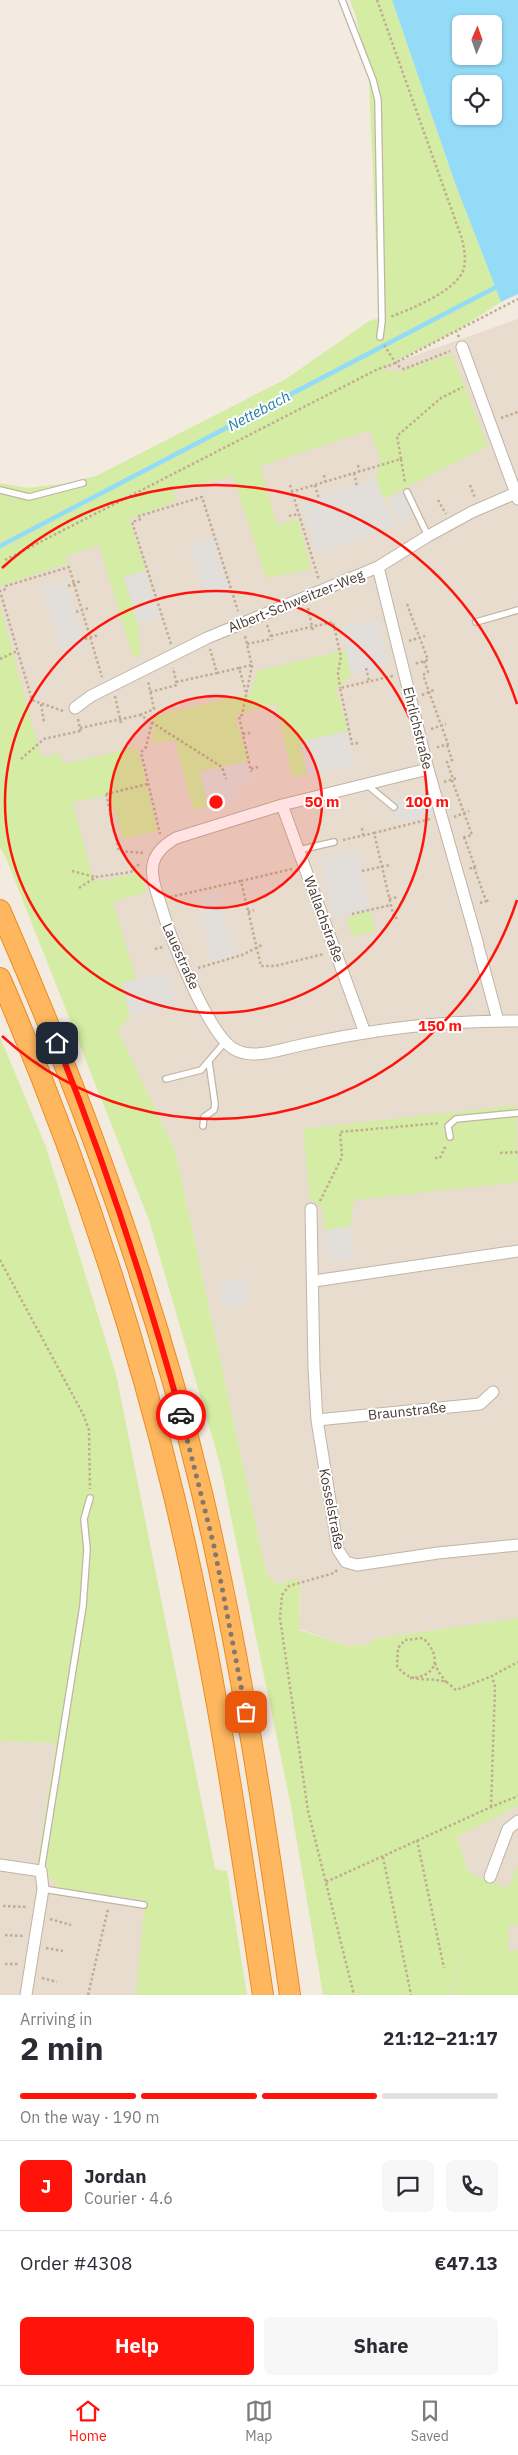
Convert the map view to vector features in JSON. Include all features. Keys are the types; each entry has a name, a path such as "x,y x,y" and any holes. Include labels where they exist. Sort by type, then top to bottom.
{"highway":[{"path":"0,910 36,992 103,1164 147,1294 184,1423 232,1634 256,1770 290,1995"},
{"path":"0,978 81,1184 121,1303 158,1431 188,1556 218,1710 263,1995"}],"street":[{"path":"462,347 517,496"},
{"name":"Albert-Schweitzer-Weg","path":"71,710 109,687 207,638 378,567 428,536 472,512 517,496"},
{"name":"Ehrlichstraße","path":"378,567 428,769 497,1011 498,1021"},
{"path":"157,855 176,838 282,805 428,769"},
{"name":"Wallachstraße","path":"282,805 365,1033"},
{"name":"Lauestraße","path":"157,855 152,874 174,944 211,1021 225,1042"},
{"path":"225,1042 238,1051 254,1054 365,1033 498,1021 518,1021"},
{"name":"Kosselstraße","path":"311,1209 314,1281 314,1368 317,1420 338,1550 346,1562 367,1564 438,1553 518,1545"},
{"path":"314,1281 518,1252"},
{"name":"Braunstraße","path":"317,1420 480,1404 493,1392"},
{"path":"490,1876 508,1830 518,1821"},
{"path":"0,1865 41,1871 44,1889 26,1995"}],"lane":[{"path":"342,0 374,80 378,100 382,320 380,337"},
{"path":"0,490 30,497 83,483"},
{"path":"407,492 428,536"},
{"path":"476,622 518,610"},
{"path":"366,784 394,807"},
{"path":"299,850 334,842"},
{"path":"166,1079 202,1070 225,1042"},
{"path":"204,1126 204,1117 214,1110 215,1104 208,1062"},
{"path":"450,1137 448,1126 451,1121 456,1119 518,1113"},
{"path":"41,1871 83,1606 87,1549 84,1519 90,1498"},
{"path":"44,1889 144,1905"}],"path":[{"path":"377,0 462,239 465,259 464,270 457,280 428,301 394,316"},
{"path":"5,560 369,373 395,362 518,299"},
{"path":"389,354 400,368 410,368 462,347 456,331"},
{"path":"407,492 397,436 441,398 475,381"},
{"path":"490,422 518,412"},
{"path":"291,492 401,459"},
{"path":"358,465 359,471"},
{"path":"354,473 357,486"},
{"path":"324,475 326,481"},
{"path":"290,485 322,591"},
{"path":"315,485 319,499"},
{"path":"176,685 172,656 132,522 140,519 140,516 202,497 242,623 252,665 242,715 239,716 251,770 258,767"},
{"path":"289,516 299,514"},
{"path":"71,710 32,700 0,591 6,589 6,586 68,567 90,638 121,724"},
{"path":"68,586 81,581"},
{"path":"306,597 312,629"},
{"path":"340,688 404,670 428,660 407,604"},
{"path":"76,612 89,608"},
{"path":"247,644 334,622 341,657 338,673 340,688 352,744 358,743"},
{"path":"85,639 98,635"},
{"path":"397,644 425,636"},
{"path":"207,638 216,677"},
{"path":"0,659 17,651"},
{"path":"424,661 428,672 422,675 452,760 447,762 472,835 449,842"},
{"path":"150,692 252,665"},
{"path":"239,668 247,693"},
{"path":"366,668 369,681"},
{"path":"21,759 44,740 80,729 140,715 154,709 145,669"},
{"path":"42,704 44,722"},
{"path":"345,710 350,708"},
{"path":"140,715 222,767 226,779"},
{"path":"152,722 146,747 141,752 148,784 157,855"},
{"path":"419,734 446,724"},
{"path":"243,734 250,733"},
{"path":"424,752 447,745"},
{"path":"119,851 106,793 148,784"},
{"path":"105,817 111,815"},
{"path":"334,842 441,816"},
{"path":"362,828 363,835"},
{"path":"374,833 394,918 399,918"},
{"path":"464,837 486,901"},
{"path":"114,852 157,855"},
{"path":"72,871 96,877 131,872 136,865 157,855"},
{"path":"362,871 390,865"},
{"path":"159,900 305,866"},
{"path":"457,872 480,866"},
{"path":"79,888 96,877"},
{"path":"241,881 261,966 275,966 335,951"},
{"path":"389,899 397,897"},
{"path":"467,907 491,900"},
{"path":"352,913 391,906"},
{"path":"248,912 254,910"},
{"path":"187,972 242,956 262,945"},
{"path":"324,1196 342,1157 340,1132 443,1123 448,1126"},
{"path":"435,1158 440,1158 450,1137"},
{"path":"500,1153 518,1152"},
{"path":"0,1260 86,1422 88,1430 90,1498"},
{"path":"346,1562 334,1573 289,1586 282,1595 280,1618 308,1812 354,1995"},
{"path":"446,1682 410,1678 396,1666 398,1648 405,1640 423,1638 434,1650 438,1671 446,1682 456,1690 492,1676 518,1662"},
{"path":"410,1678 421,1677 431,1670 436,1663"},
{"path":"491,1806 495,1687 492,1676"},
{"path":"326,1882 491,1806 518,1796"},
{"path":"417,1840 444,1968"},
{"path":"383,1856 411,1995"},
{"path":"88,1995 110,1899"},
{"path":"4,1906 30,1907"},
{"path":"50,1919 71,1925"},
{"path":"5,1936 25,1936"},
{"path":"46,1948 63,1951"},
{"path":"5,1964 21,1964"},
{"path":"41,1978 57,1982"}],"shaded area":[{"path":"518,319 518,1618 372,1639 371,1644 348,1646 299,1629 300,1580 277,1584 266,1572 175,1150 118,1031 0,712 0,562 377,369"},
{"path":"376,479 394,527 316,553 300,502"},
{"path":"404,492 413,519 398,523 390,497"},
{"path":"213,537 231,593 208,601 189,544"},
{"path":"146,570 160,617 138,624 124,577"},
{"path":"66,580 87,647 63,655 42,588"},
{"path":"379,619 390,667 351,675 341,627"},
{"path":"348,731 355,765 307,775 300,742"},
{"path":"248,761 253,784 236,788 238,799 208,806 200,772"},
{"path":"428,791 434,816 398,824 392,800"},
{"path":"357,851 370,909 334,917 321,859"},
{"path":"218,889 234,956 212,961 197,894"},
{"path":"167,971 176,1003 130,1016 122,983"},
{"path":"350,1227 353,1259 327,1262 325,1230"},
{"path":"245,1279 248,1303 222,1307 219,1283"},
{"path":"0,1741 56,1743 37,1862 59,1888 146,1900 136,1995 0,1995"},
{"path":"518,1806 518,1995 450,1995 481,1909 457,1837"}],"green space":[{"path":"350,0 392,0 455,183 501,302 456,331 381,369 396,372 452,354 488,446 384,499 376,479 380,459 370,430 260,466 277,525 298,519 311,569 266,578 233,476 172,491 176,501 129,519 146,570 124,577 138,624 140,654 133,657 99,545 66,556 68,563 0,586 0,483 27,488 62,484 96,476 286,379 369,321 379,318 369,81 356,17"},
{"path":"0,605 41,757 59,754 64,764 137,747 158,831 123,839 109,795 72,802 94,882 141,873 146,892 113,902 136,979 122,983 130,1016 118,1031 175,1150 266,1572 277,1584 300,1579 299,1630 348,1646 371,1644 372,1639 518,1618 518,1806 457,1837 469,1873 508,1888 518,1864 518,1925 509,1924 508,1950 518,1950 518,1995 452,1995 470,1941 450,1995 323,1995 290,1801 220,1464 149,1220 6,858 0,848"},
{"path":"346,650 351,675 336,690 348,731 300,742 307,775 292,777 276,704 235,715 248,761 200,772 208,806 193,810 175,740 153,743 153,716 251,693 257,671"},
{"path":"370,911 375,931 352,936 347,917"},
{"path":"0,1037 46,1147 116,1374 215,1869 227,1871 247,1995 136,1995 145,1900 59,1888 37,1862 56,1743 0,1741"},
{"path":"516,1105 518,1182 354,1200 350,1227 325,1230 322,1208 310,1199 303,1129"}],"water":[{"path":"392,0 518,0 518,294 501,302 455,183"}],"waterway":[{"name":"Nettebach","path":"0,546 500,285"}],"way so far":[{"path":"181,1415 214,1546 246,1712"}],"route":[{"path":"57,1043 84,1111 128,1236 147,1294 181,1415"}]}
